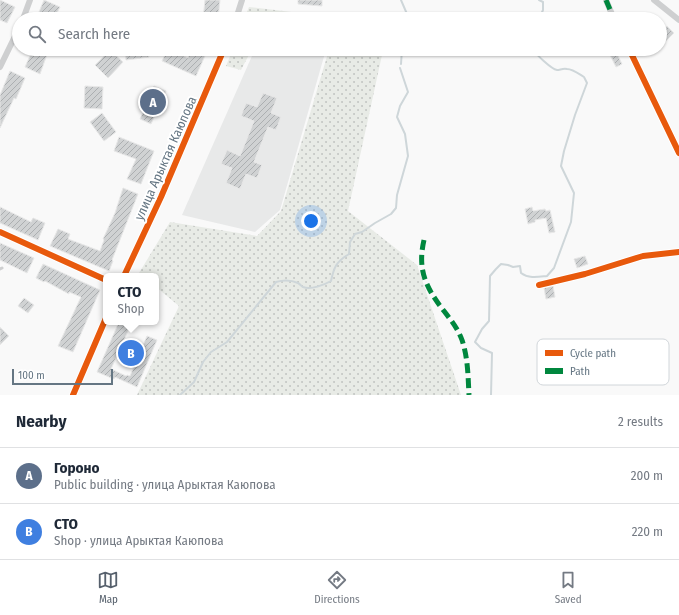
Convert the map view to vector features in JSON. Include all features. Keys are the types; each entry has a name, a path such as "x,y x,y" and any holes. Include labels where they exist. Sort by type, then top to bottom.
{"street":[{"path":"26,12 30,0"},
{"path":"238,12 242,0"},
{"path":"606,0 611,12"},
{"path":"654,0 679,20"},
{"path":"0,67 12,42"},
{"name":"улица Арыктая Каюпова","path":"125,273 161,197 221,56"},
{"path":"632,56 679,153"},
{"path":"0,232 103,279"},
{"path":"539,285 585,274 643,256 679,252"},
{"path":"73,395 103,325"}],"shaded area":[{"path":"249,7 291,12 247,12"},
{"path":"230,56 248,56 241,70 226,66"},
{"path":"252,56 324,56 280,210 255,232 182,215"},
{"path":"327,56 382,56 348,211 417,265 461,395 137,395 179,306 159,289 159,273 139,273 170,222 257,236 281,211"}],"building":[{"path":"0,0 15,7 7,23 0,20"},
{"path":"44,0 60,7 58,12 39,12"},
{"path":"205,0 220,0 219,12 204,12"},
{"path":"298,0 322,0 322,6 298,4"},
{"path":"667,26 674,33 667,40"},
{"path":"30,56 46,56 40,74 25,67"},
{"path":"104,56 116,56 123,62 108,78 95,65"},
{"path":"126,56 149,56 149,57 126,60"},
{"path":"164,56 184,56 188,58 189,56 205,56 196,76 162,61"},
{"path":"610,56 618,56 622,64 616,67"},
{"path":"10,71 25,78 16,99 14,98 0,128 0,95"},
{"path":"85,86 103,87 102,109 84,108"},
{"path":"154,86 166,91 151,124 140,119 145,108 143,107"},
{"path":"263,93 277,98 271,113 281,117 276,130 268,127 254,162 262,165 257,178 246,174 240,189 226,183 232,168 221,164 227,150 240,156 254,121 241,116 246,103 257,107"},
{"path":"102,113 116,132 104,141 90,122"},
{"path":"119,137 154,151 141,184 127,179 136,159 114,151"},
{"path":"123,188 138,194 109,271 50,246 58,229 70,234 68,239 100,251 104,240 103,239 115,213"},
{"path":"0,207 31,222 33,218 45,223 38,240 0,223"},
{"path":"532,207 533,211 545,209 546,211 550,210 555,232 549,233 546,218 535,220 535,222 528,224 525,209"},
{"path":"0,243 34,258 27,273 0,260"},
{"path":"585,256 588,264 577,268 574,259"},
{"path":"43,264 100,290 73,352 58,346 81,297 69,292 69,294 45,281 44,282 36,278"},
{"path":"553,286 555,297 546,299 544,288"},
{"path":"24,298 34,305 28,313 18,306"},
{"path":"118,325 131,325 111,369 126,376 130,376 147,336 157,340 137,387 115,377 114,379 97,372"},
{"path":"0,327 9,336 0,345"}],"waterway":[{"path":"401,0 406,12"},
{"path":"539,0 543,2 542,12"},
{"path":"401,64 402,56"},
{"path":"491,395 492,353 481,348 475,342 482,329 489,321 490,276 501,264 513,267 520,266 521,273 527,276 547,276 554,268 571,222 574,193 561,166 575,115 587,83 584,77 574,71 569,69 554,69 539,56"},
{"path":"180,395 194,382 203,362 211,352 227,342 276,282 293,281 303,287 310,288 331,281 336,265 349,254 350,242 355,234 362,232 391,214 396,208 397,195 408,156 405,134 397,117 400,106 408,92 400,68"}],"marked path":[{"path":"606,0 611,12"},
{"path":"424,240 422,261 425,278 432,294 454,325 462,340 467,360 469,395"}],"cycle path":[{"path":"125,273 161,197 221,56"},
{"path":"632,56 679,153"},
{"path":"0,232 103,279"},
{"path":"539,285 585,274 643,256 679,252"},
{"path":"73,395 103,325"}],"place":[{"name":"Гороно","path":"153,102"},
{"name":"СТО","path":"131,353"}]}
